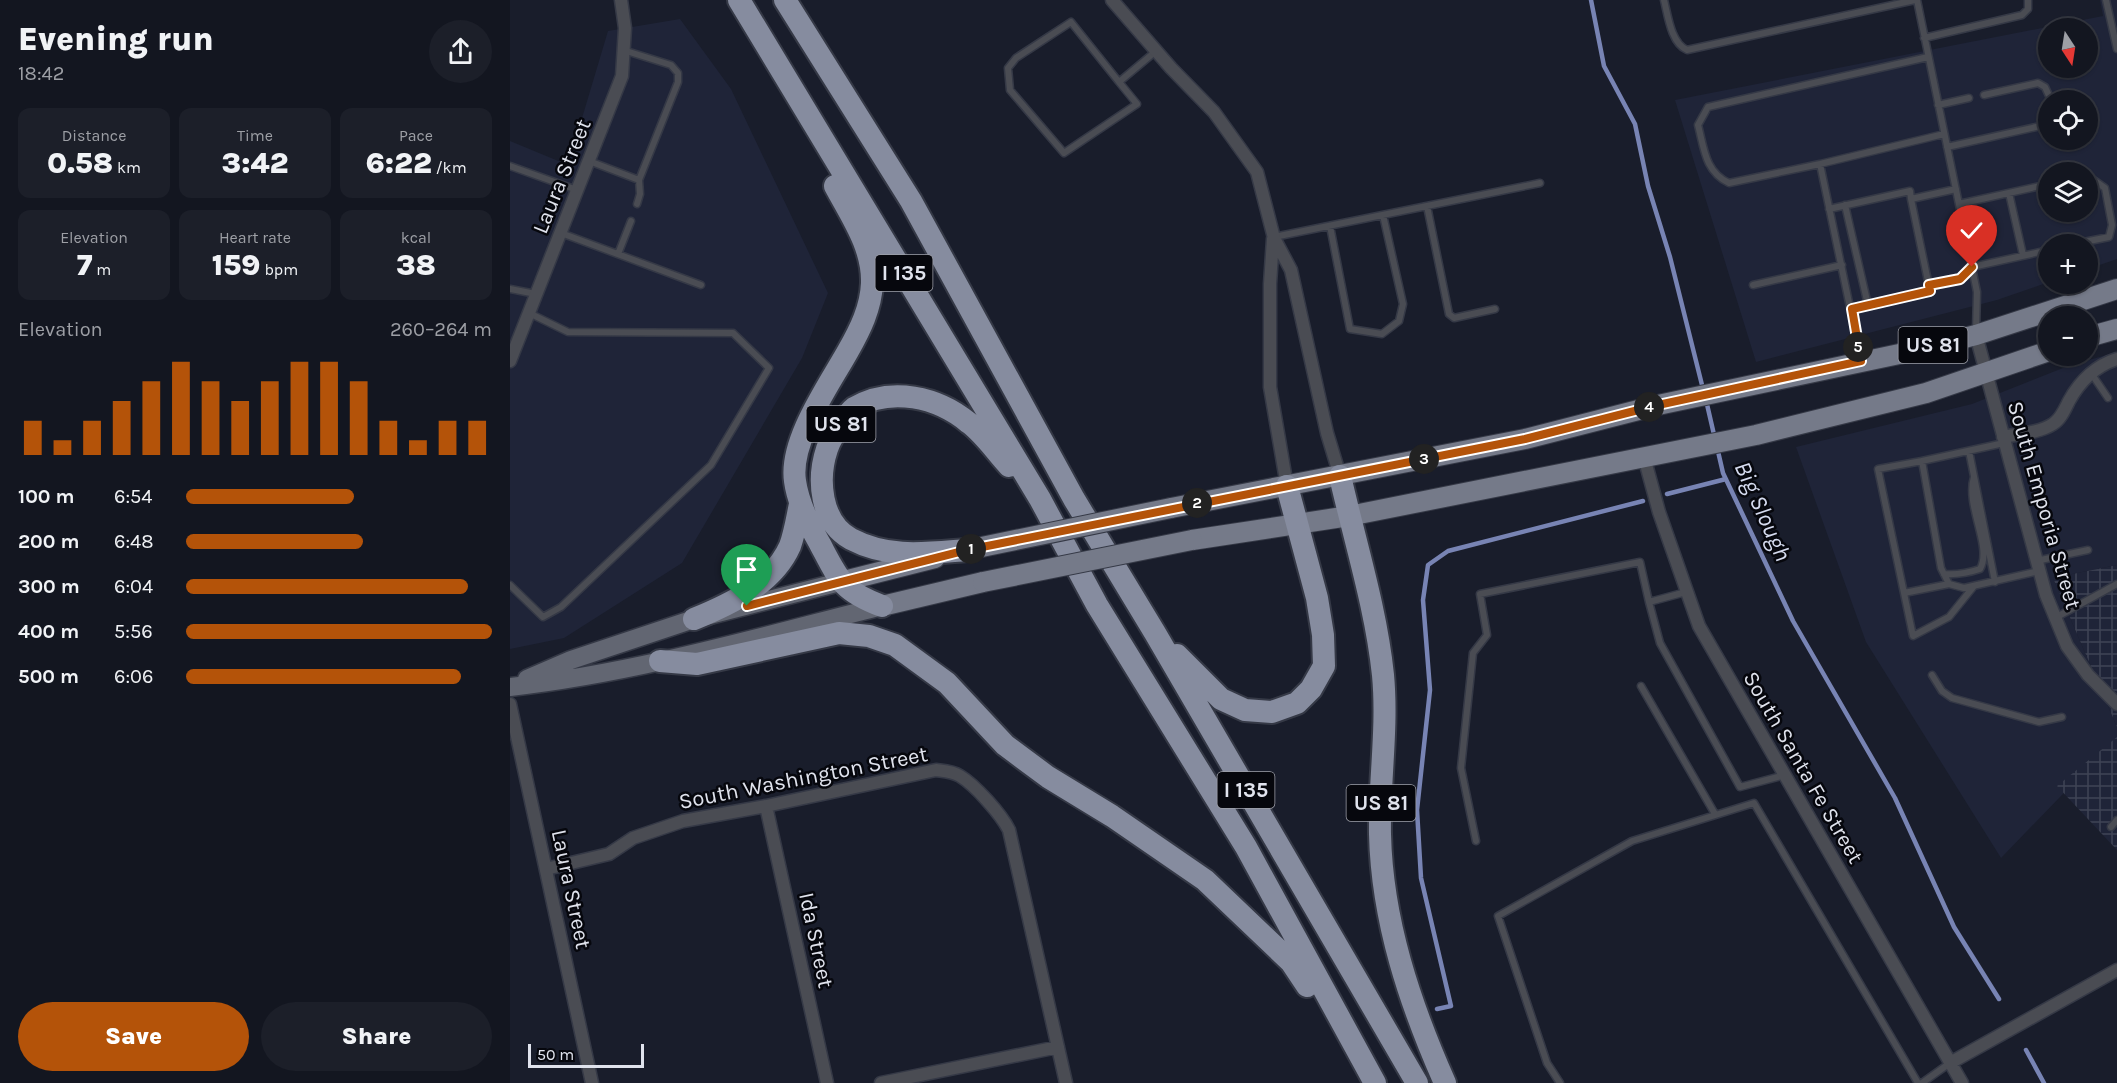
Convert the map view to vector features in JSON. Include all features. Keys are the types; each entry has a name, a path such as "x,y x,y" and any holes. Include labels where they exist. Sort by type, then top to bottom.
{"highway":[{"name":"I 135","path":"739,0 1040,499 1098,605 1246,847 1374,1081"},
{"name":"I 135","path":"785,0 911,201 1074,499 1418,1083"},
{"path":"768,47 820,158 868,248 872,282 867,312 857,336 805,427 794,478 801,504 815,537 840,582 866,600 882,606"},
{"name":"US 81","path":"967,550 903,554 887,551 849,538 834,522 823,502 821,483 827,449 838,428 853,408 902,395 933,401 969,423 1040,499"},
{"name":"US 81","path":"1340,476 1362,562 1383,676 1384,741 1380,835 1387,912 1407,986 1422,1030 1445,1083"},
{"path":"1155,633 1221,699 1245,710 1272,712 1297,703 1311,689 1324,666 1323,634 1317,598 1287,486"},
{"path":"694,619 728,605 767,577 789,548 801,504"},
{"path":"660,662 697,664 839,633 869,636 896,645 947,683 1005,745 1048,777 1112,816 1205,880 1291,962 1374,1081"}],"main road":[{"name":"US 81","path":"967,550 1525,439 1662,404 1976,335 2117,289"},
{"path":"2098,334 2117,329"},
{"path":"510,686 566,681 660,662 983,582 1192,540 1350,516 1755,435 1926,393 2038,355"},
{"path":"510,686 571,660 694,619 967,550"}],"street":[{"name":"Laura Street","path":"510,362 622,76 625,28 621,0"},
{"path":"1112,0 1156,51 1214,112 1257,172 1274,238 1291,270 1327,433 1340,476"},
{"path":"1274,238 1270,284 1270,387 1287,486"},
{"name":"South Emporia Street","path":"1976,335 2046,596 2067,646 2088,675 2117,704"},
{"path":"2004,440 2053,424 2062,415 2078,385 2091,373 2117,358"},
{"name":"South Santa Fe Street","path":"1644,457 1659,512 1699,626 1962,1083"},
{"name":"Laura Street","path":"510,705 592,1083"},
{"name":"South Washington Street","path":"546,869 609,854 633,838 683,821 936,770 948,771 960,776 996,812 1009,830 1066,1083"},
{"name":"Ida Street","path":"766,806 827,1083"},
{"path":"1950,1063 2117,970"},
{"path":"881,1083 1058,1047"}],"lane":[{"path":"1664,0 1676,39 1681,47 1687,50 1916,0 1977,292 1976,335"},
{"path":"1924,38 2022,15 2028,9 2028,0"},
{"path":"2106,0 2117,50"},
{"path":"1071,22 1119,82 1137,104 1064,153 1010,90 1008,68 1016,58 1071,22"},
{"path":"623,50 671,65 678,73 678,82 639,180 640,194 637,204"},
{"path":"1119,82 1156,51"},
{"path":"1928,57 1707,107 1698,125 1708,165 1718,178 1729,183 1944,134"},
{"path":"1984,95 2038,84 2046,90"},
{"path":"1938,105 1969,98"},
{"path":"1947,147 2038,127"},
{"path":"589,161 639,180"},
{"path":"1820,164 1861,361"},
{"path":"510,166 578,190"},
{"path":"1274,238 1540,183"},
{"path":"2098,183 2105,188 2112,225 2109,237 2098,239"},
{"path":"1959,204 2038,186"},
{"path":"1911,199 1956,189"},
{"path":"1829,209 1910,191 1930,291 1852,309"},
{"path":"2009,193 2023,255"},
{"path":"1845,205 1868,305"},
{"path":"1427,206 1449,314 1454,318 1495,309"},
{"path":"1330,226 1350,329 1382,334 1399,321 1403,304 1383,215"},
{"path":"618,254 631,221"},
{"path":"561,233 701,285"},
{"path":"1929,285 1960,279 1972,267 2038,252"},
{"path":"1753,285 1842,265"},
{"path":"510,289 536,294"},
{"path":"510,585 543,617 561,607 711,465 769,368 733,333 568,332 529,313"},
{"path":"2091,373 2108,398"},
{"path":"1974,586 1949,617 1913,636 1878,469 1969,451 2004,440"},
{"path":"1969,451 1995,582"},
{"path":"1922,461 1941,568 1949,584"},
{"path":"1944,574 1955,575 1975,571 1983,564 1983,548 1970,489 1974,477"},
{"path":"1904,593 1949,584 1964,588 1995,582 2088,550"},
{"path":"1476,841 1461,768 1473,653 1487,634 1480,594 1640,562 1660,644 1740,787 1785,775"},
{"path":"2055,618 2117,584"},
{"path":"1649,602 1687,592"},
{"path":"1932,675 1942,691 1952,698 2039,722 2062,717"},
{"path":"1641,686 1715,814"},
{"path":"1560,1083 1547,1063 1498,916 1632,841 1754,803 1920,1083 1950,1063"},
{"path":"2111,827 2117,820"}],"shaded area":[{"path":"2100,0 2117,0 2117,259 2098,266 2098,234 2038,234 2038,286 1997,300 1756,362 1675,100 2038,29 2038,78 2098,78 2098,18 2093,18 2103,16"},
{"path":"680,19 731,89 828,293 802,358 682,563 564,638 510,649 510,141 568,165 608,31"},
{"path":"2117,352 2117,565 2053,578 2117,727 2117,738 2001,858 1866,642 1796,447 1972,404 2068,366 2098,366 2098,357"},
{"path":"2117,565 2117,727 2053,578"},
{"path":"2117,737 2117,850 2057,786"}],"waterway":[{"name":"Big Slough","path":"1591,0 1604,66 1635,124 1648,186 1670,257 1703,389"},
{"name":"Big Slough","path":"1706,400 1715,439"},
{"name":"Big Slough","path":"1717,447 1723,473 1793,621 1895,798 1954,927 1999,999"},
{"path":"1667,494 1726,479"},
{"path":"1437,1009 1451,1006 1421,878 1417,810 1430,690 1423,600 1428,565 1448,551 1643,501"},
{"name":"Big Slough","path":"2026,1050 2044,1083"}],"route":[{"path":"747,606 967,550 1525,439 1658,405 1861,361 1852,309 1930,291 1929,285 1960,279 1972,267"}]}
